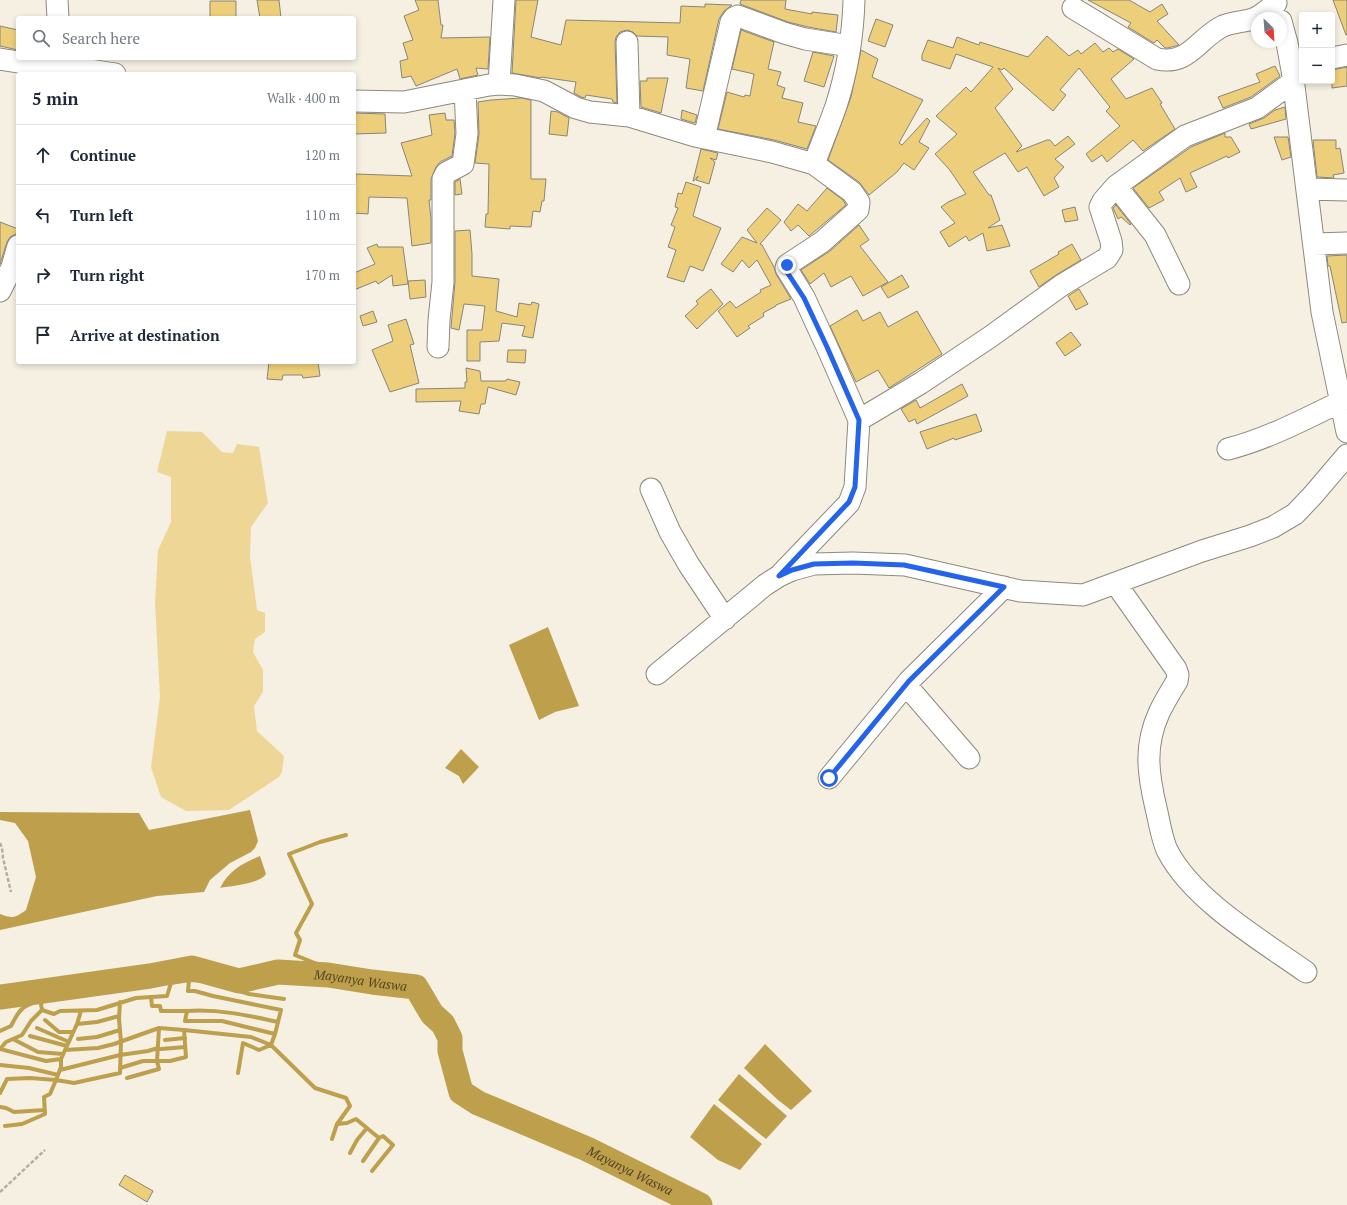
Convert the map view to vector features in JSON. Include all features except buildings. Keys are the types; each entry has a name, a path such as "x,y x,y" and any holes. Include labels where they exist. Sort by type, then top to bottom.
{"street":[{"path":"57,0 58,16"},
{"path":"499,84 504,0"},
{"path":"814,164 836,106 849,56 854,20 854,0"},
{"path":"1073,8 1156,58 1166,61 1194,50 1212,32 1224,26 1254,19 1261,15 1278,10 1296,73 1307,189 1322,312 1347,432"},
{"path":"704,138 731,22 734,18 738,16 805,39 850,46"},
{"path":"627,42 629,116"},
{"path":"1335,57 1347,55"},
{"path":"0,59 102,72"},
{"path":"859,420 920,383 1062,285 1107,258 1112,250 1111,241 1100,207 1116,186 1184,136 1257,108 1296,73"},
{"path":"356,101 404,102 499,84 515,85 544,91 576,108 590,112 629,116 704,138 772,152 814,164 852,192 859,202 858,210 822,242 787,265 786,268 804,298 859,420 855,487 849,502 779,576"},
{"path":"438,347 443,282 443,179 446,173 461,167 463,164 467,134 466,90"},
{"path":"1116,186 1155,235 1179,284"},
{"path":"1307,189 1347,190"},
{"path":"1314,244 1347,244"},
{"path":"0,291 12,267 16,253"},
{"path":"1228,449 1267,437 1340,402"},
{"path":"657,674 765,584 792,570 814,564 853,563 904,565 1020,590 1078,596 1116,584 1202,551 1273,527 1294,514 1313,495 1347,455"},
{"path":"651,489 670,532 689,565 724,619"},
{"path":"1116,584 1176,669 1178,675 1159,713 1149,743 1148,766 1167,851 1184,875 1208,901 1306,972"},
{"path":"829,778 906,685 1004,587"},
{"path":"906,685 969,758"}],"path":[{"path":"0,843 11,892"},
{"path":"0,1192 45,1150"}],"shaded area":[{"path":"167,431 202,432 222,452 233,453 237,444 259,447 268,503 251,527 250,556 257,610 265,613 265,632 255,639 253,652 263,670 263,692 254,706 257,731 284,756 282,772 279,777 229,810 186,811 161,797 151,767 160,697 155,602 158,550 171,522 171,477 157,472"},
{"path":"548,627 579,706 555,712 539,720 509,645"},
{"path":"461,749 479,767 463,784 459,776 445,768"},
{"path":"250,810 258,841 255,848 251,852 230,863 210,880 204,892 157,896 0,930 0,914 8,917 14,917 26,910 36,877 28,841 15,823 0,820 0,812 139,813 149,830"},
{"path":"260,856 266,874 263,877 245,884 220,888 228,876 237,868"},
{"path":"765,1044 812,1091 791,1110 778,1100 744,1068"},
{"path":"739,1074 787,1116 766,1139 718,1100"},
{"path":"714,1104 762,1144 740,1170 718,1160 690,1137"}],"waterway":[{"path":"328,975 322,966 295,955 300,940 296,933 312,904 289,854 320,842 346,835"},
{"name":"Mayanya Waswa","path":"0,997 150,976 192,968 239,981 278,972 328,975 416,987 432,1014 443,1024 450,1038 450,1051 461,1092 478,1103 587,1149 700,1205"},
{"path":"189,980 207,981 249,994 284,999"},
{"path":"42,1010 54,1014 60,1011 97,1010 136,998 167,996 171,983 189,980 188,991 195,991 281,1010 278,1022"},
{"path":"0,1049 6,1042 22,1035 31,1021 42,1010 39,991"},
{"path":"151,997 152,1006 160,1006 161,1011 187,1011 185,1021 222,1021 275,1034 271,1045 259,1050 243,1043 238,1073"},
{"path":"0,1031 11,1026 22,1009 29,1004 40,1000"},
{"path":"5,1126 22,1124 45,1114 44,1097 50,1094 56,1080 74,1083 120,1073 120,1002"},
{"path":"0,1093 7,1079 30,1078 56,1080 61,1067 61,1059 77,1024 81,1011"},
{"path":"187,1011 221,1012 278,1022 275,1034"},
{"path":"77,1024 97,1022 119,1016"},
{"path":"45,1020 59,1032 73,1032"},
{"path":"37,1028 69,1042"},
{"path":"159,1028 157,1061 170,1061 186,1057 184,1030"},
{"path":"65,1050 98,1048 159,1028 251,1037 271,1045 315,1088 346,1098 350,1106 337,1124 332,1139"},
{"path":"78,1039 97,1037 120,1030"},
{"path":"30,1036 67,1046"},
{"path":"165,1040 185,1038"},
{"path":"13,1039 38,1052 63,1054"},
{"path":"161,1049 185,1047"},
{"path":"60,1070 120,1055 158,1048"},
{"path":"0,1049 46,1061 61,1059"},
{"path":"120,1068 143,1061 157,1061 159,1069 127,1078"},
{"path":"0,1065 29,1068 58,1075"},
{"path":"0,1107 14,1112 45,1110"},
{"path":"337,1124 347,1123 356,1119 379,1138 383,1136 393,1145 372,1171"},
{"path":"350,1153 357,1140 367,1128"},
{"path":"363,1161 379,1138"}],"route":[{"path":"787,265 787,272 804,298 859,420 855,487 849,502 779,576 792,570 814,564 853,563 904,565 966,580 1004,587 909,681 829,778"}]}
